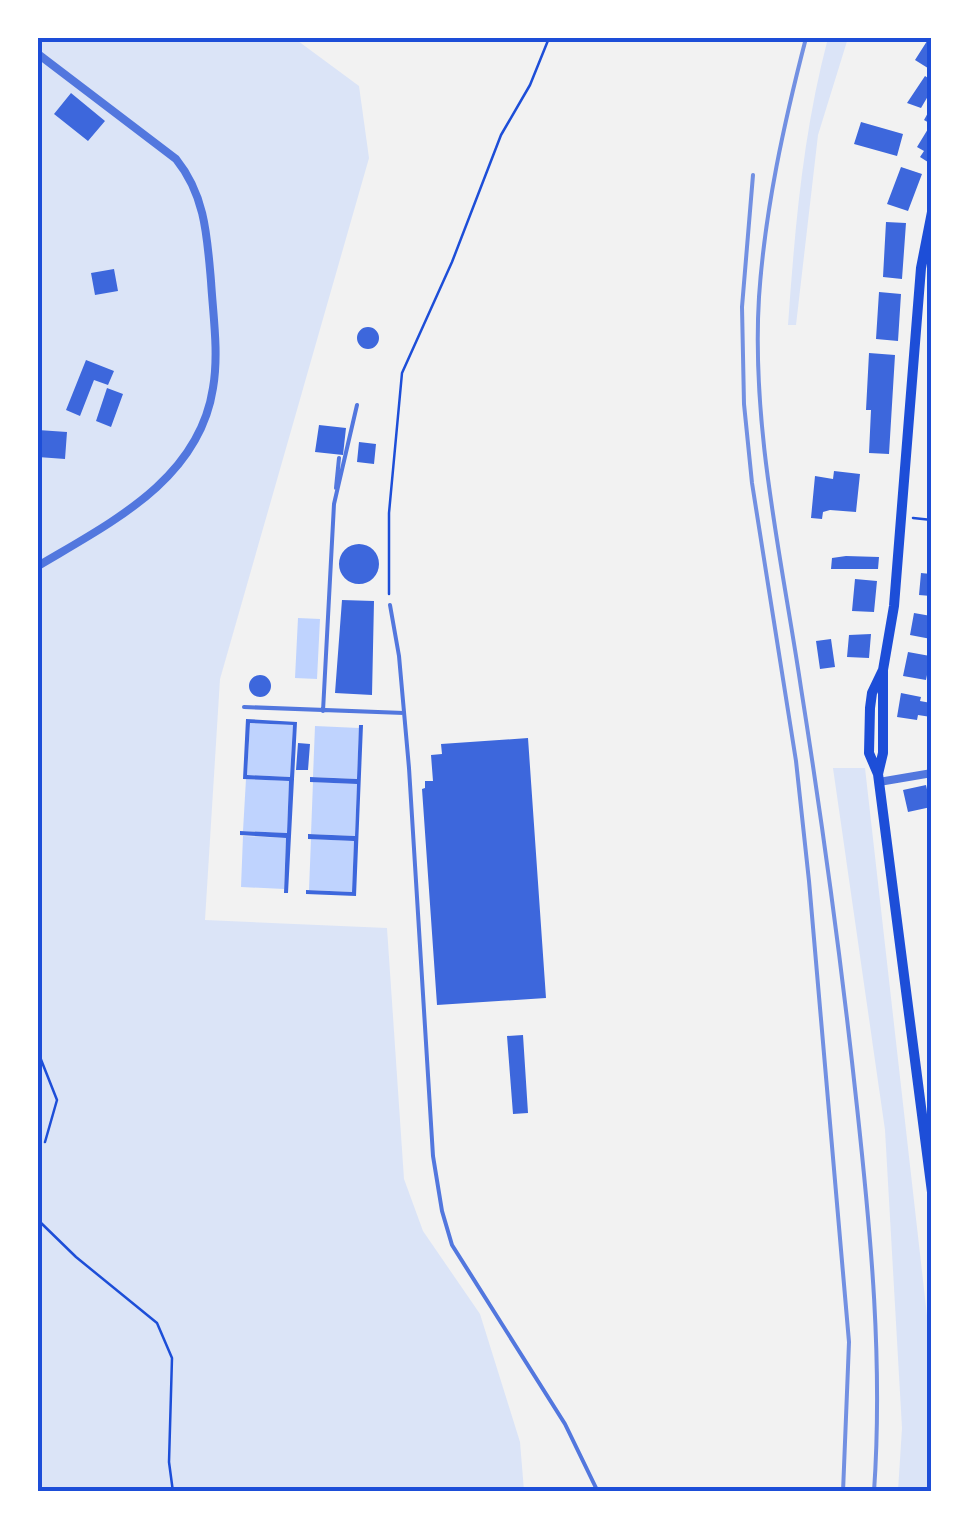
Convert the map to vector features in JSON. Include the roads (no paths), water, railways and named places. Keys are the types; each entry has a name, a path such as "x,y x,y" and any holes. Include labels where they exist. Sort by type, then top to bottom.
{"main road":[{"path":"932,212 920,268 894,606 882,670 883,753 879,778 928,1131 932,1192"}],"street":[{"path":"38,54 176,159 192,179 207,238 215,352 213,388 202,426 182,460 154,490 120,517 38,566"},
{"path":"879,778 932,774"}],"lane":[{"path":"334,504 357,405"},
{"path":"323,711 339,458"},
{"path":"390,605 404,712 434,1156 442,1211 452,1244 565,1424 598,1492"},
{"path":"244,707 404,712"}],"water":[{"path":"298,618 320,619 317,679 295,678"},
{"path":"250,723 293,725 290,777 247,775"},
{"path":"315,726 359,728 357,779 313,777"},
{"path":"246,779 289,781 287,833 243,831"},
{"path":"313,782 357,784 355,836 311,834"},
{"path":"243,836 286,838 284,889 241,887"},
{"path":"311,839 354,841 352,892 309,890"}],"railway":[{"path":"806,38 783,134 766,231 759,297 760,395 770,493 832,897 862,1155 876,1347 874,1492"},
{"path":"753,175 742,307 744,404 752,483 796,761 809,881 849,1342 843,1492"}]}
